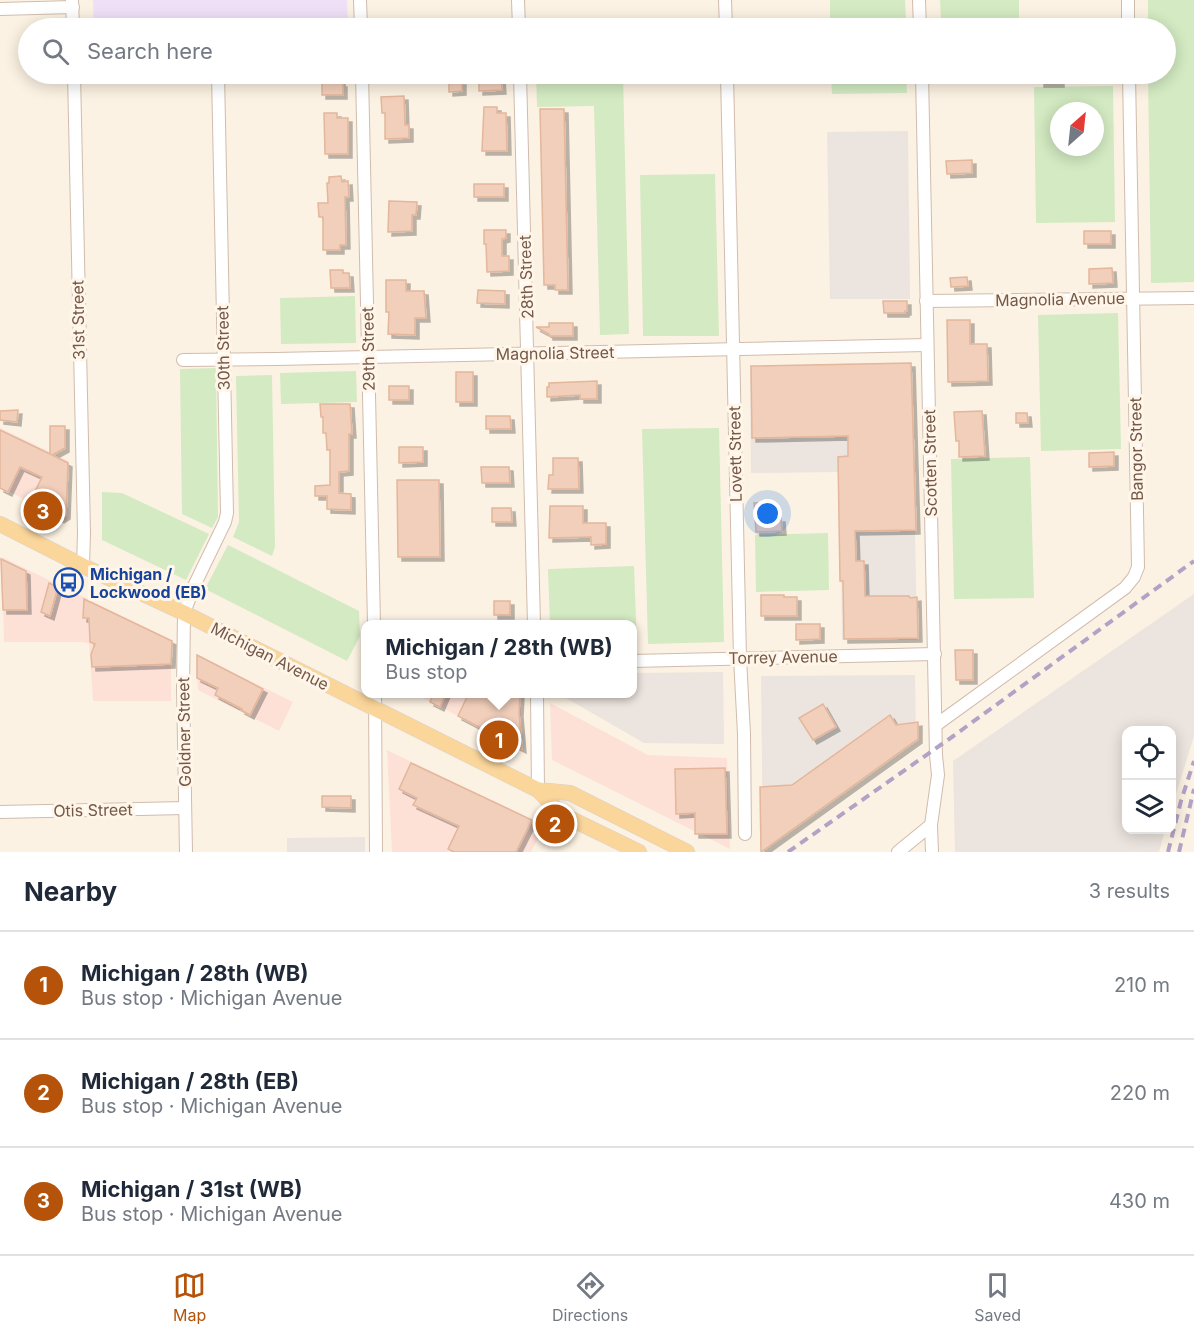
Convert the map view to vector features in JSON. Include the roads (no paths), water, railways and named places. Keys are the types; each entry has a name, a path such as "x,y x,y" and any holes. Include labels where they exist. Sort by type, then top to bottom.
{"main road":[{"name":"Michigan Avenue","path":"0,524 83,566 361,695"},
{"name":"Michigan Avenue","path":"375,701 538,790 561,814 639,852"},
{"name":"Michigan Avenue","path":"538,790 570,793 687,852"}],"street":[{"path":"360,0 361,18"},
{"path":"518,0 519,18"},
{"path":"725,0 726,18"},
{"path":"920,0 921,18"},
{"path":"1128,0 1128,18"},
{"path":"0,9 72,4"},
{"name":"31st Street","path":"74,84 83,566"},
{"name":"30th Street","path":"184,613 227,513 218,84"},
{"name":"29th Street","path":"362,84 374,620"},
{"name":"28th Street","path":"520,84 534,620"},
{"name":"Lovett Street","path":"727,84 745,834"},
{"name":"Scotten Street","path":"922,84 938,775 931,825 932,852"},
{"name":"Bangor Street","path":"936,725 1125,588 1134,577 1138,567 1129,84"},
{"name":"Magnolia Avenue","path":"926,301 1194,298"},
{"name":"Magnolia Street","path":"183,360 927,345"},
{"name":"Goldner Street","path":"184,613 186,852"},
{"name":"Torrey Avenue","path":"637,661 934,654"},
{"path":"537,698 538,790"},
{"path":"375,701 376,852"},
{"name":"Otis Street","path":"0,812 185,808"},
{"path":"898,852 931,825"}],"railway":[{"path":"788,852 952,737 1194,561"},
{"path":"1168,852 1194,761"},
{"path":"1179,852 1194,789"}],"place":[{"name":"Michigan / 31st (WB)","path":"43,511"},
{"name":"Michigan / Lockwood (EB)","path":"69,583"},
{"name":"Michigan / 28th (WB)","path":"499,740"},
{"name":"Michigan / 28th (EB)","path":"555,824"}]}
